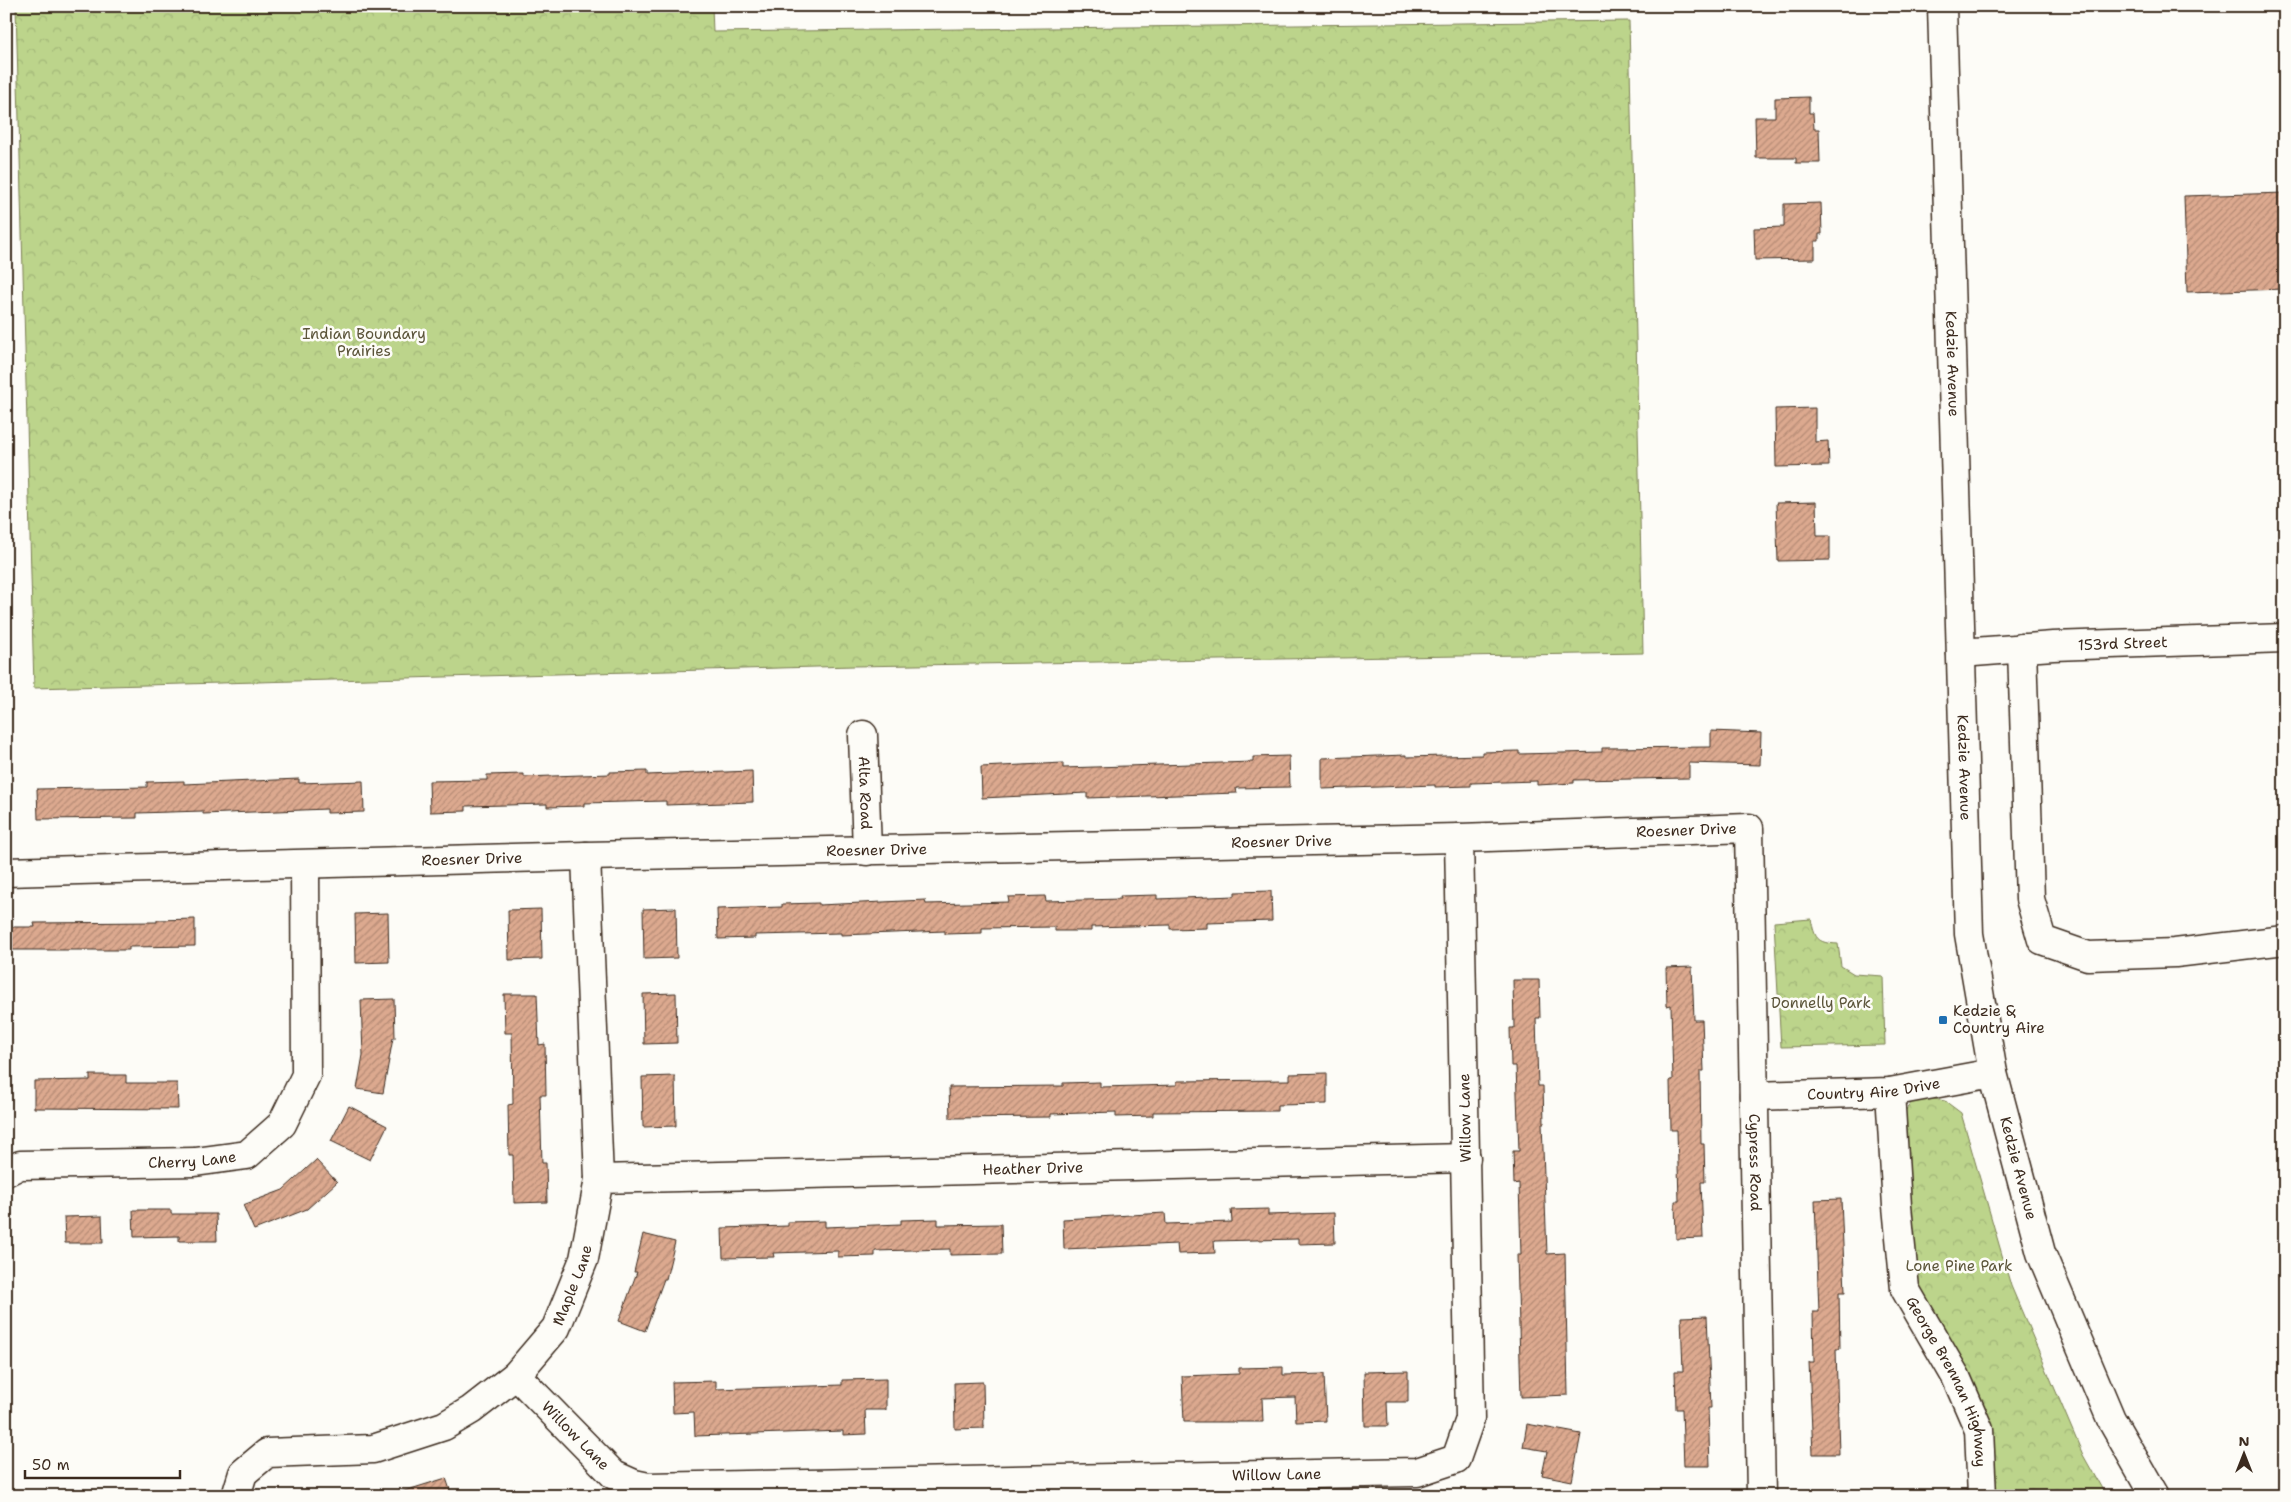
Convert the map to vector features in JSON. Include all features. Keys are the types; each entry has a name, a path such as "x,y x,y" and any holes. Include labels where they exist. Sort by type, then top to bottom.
{"street":[{"name":"Kedzie Avenue","path":"1942,6 1969,934 1993,1073 2041,1253 2112,1419 2155,1496"},
{"name":"153rd Street","path":"1961,652 2285,638"},
{"path":"2022,648 2030,899 2042,940 2088,956 2176,953 2285,940"},
{"name":"Alta Road","path":"863,735 867,850"},
{"name":"Roesner Drive","path":"6,872 586,856 1459,838 1748,828"},
{"name":"Cypress Road","path":"1748,828 1761,1496"},
{"name":"Willow Lane","path":"516,1375 614,1475 634,1484 648,1487 1417,1472 1456,1459 1470,1419 1459,838"},
{"name":"Maple Lane","path":"236,1496 243,1473 267,1453 373,1449 444,1426 472,1410 516,1375 556,1328 584,1259 599,1179 586,856"},
{"name":"Cherry Lane","path":"6,1172 20,1165 195,1162 247,1155 282,1124 306,1075 304,865"},
{"name":"Country Aire Drive","path":"1754,1096 1890,1092 1993,1073"},
{"name":"George Brennan Highway","path":"1890,1092 1897,1206 1905,1290 1956,1377 1979,1430 1982,1496"},
{"name":"Heather Drive","path":"599,1179 1466,1158"}],"green space":[{"name":"Indian Boundary Prairies","path":"16,6 712,6 713,32 1629,21 1643,653 854,666 34,688"},
{"name":"Donnelly Park","path":"1811,919 1814,931 1821,941 1838,944 1841,966 1854,974 1883,976 1885,1045 1781,1047 1774,922"},
{"name":"Lone Pine Park","path":"1929,1098 1945,1101 1961,1113 2011,1286 2083,1455 2106,1496 1993,1496 1944,1337 1917,1282 1906,1240 1904,1112 1912,1102"}],"building":[{"path":"1809,97 1809,113 1813,113 1814,129 1819,129 1820,163 1796,163 1796,158 1756,158 1755,117 1775,117 1775,98"},
{"path":"2285,193 2285,289 2187,292 2184,196"},
{"path":"1821,203 1822,234 1819,234 1819,241 1815,241 1815,259 1755,260 1754,228 1784,227 1784,204"},
{"path":"1815,408 1815,442 1828,441 1829,466 1776,467 1775,409"},
{"path":"1816,502 1817,536 1830,536 1830,560 1778,561 1776,503"},
{"path":"1711,731 1761,733 1760,765 1689,763 1689,778 1574,780 1574,783 1537,785 1537,781 1471,783 1471,786 1435,787 1435,785 1322,789 1322,758 1482,755 1482,752 1519,751 1519,754 1602,752 1602,748 1711,747"},
{"path":"1289,756 1290,787 1236,788 1237,793 1087,798 1087,793 982,798 981,767 1063,763 1063,768 1253,762 1253,757"},
{"path":"647,771 647,775 752,771 753,802 666,805 666,801 584,803 584,806 547,807 547,804 466,806 466,811 430,812 429,781 487,780 487,775 524,774 524,777"},
{"path":"299,779 299,783 363,781 364,812 327,813 327,809 203,814 203,811 137,813 137,818 38,819 37,789 147,787 147,782 184,781 184,784"},
{"path":"1271,891 1272,921 1207,923 1207,928 1170,929 1170,925 1091,927 1091,931 1055,931 1055,927 982,928 982,933 945,934 945,931 841,935 841,933 755,935 755,938 718,939 717,909 782,907 782,904 819,903 819,905 925,900 926,904 1009,902 1008,897 1045,896 1046,901 1121,899 1120,896 1157,895 1157,899 1235,896 1235,892"},
{"path":"676,908 677,958 644,959 643,909"},
{"path":"541,909 542,959 509,960 508,910"},
{"path":"388,913 389,962 356,963 355,914"},
{"path":"195,919 195,946 129,947 129,950 6,950 6,927 35,927 34,923 157,922 157,920"},
{"path":"1692,967 1694,1020 1702,1020 1704,1071 1700,1071 1701,1144 1704,1144 1705,1182 1701,1182 1703,1238 1676,1239 1675,1201 1679,1201 1677,1130 1671,1130 1670,1080 1673,1080 1671,1005 1667,1006 1666,968"},
{"path":"1513,980 1539,980 1540,1018 1536,1018 1538,1086 1543,1086 1544,1123 1542,1123 1547,1254 1565,1253 1568,1395 1521,1397 1517,1255 1521,1255 1519,1183 1514,1184 1513,1151 1519,1151 1516,1066 1511,1066 1510,1028 1514,1028"},
{"path":"676,993 677,1043 644,1044 643,994"},
{"path":"504,994 537,994 539,1045 545,1044 546,1095 540,1095 542,1163 546,1163 547,1202 514,1203 513,1155 509,1155 508,1105 513,1104 512,1033 505,1033"},
{"path":"394,999 395,1038 393,1038 383,1093 357,1089 363,1055 361,1000"},
{"path":"1327,1073 1327,1104 1277,1105 1277,1111 1153,1112 1153,1116 1116,1117 1116,1112 1051,1114 1051,1117 950,1118 949,1087 1063,1086 1063,1083 1100,1082 1100,1087 1177,1085 1177,1081 1290,1080 1290,1074"},
{"path":"90,1075 126,1075 126,1083 177,1083 178,1109 34,1108 34,1081 90,1080"},
{"path":"675,1076 676,1126 643,1127 642,1077"},
{"path":"349,1106 387,1126 370,1160 331,1141"},
{"path":"316,1160 337,1182 307,1209 254,1230 243,1205 283,1190"},
{"path":"1841,1199 1845,1292 1839,1292 1840,1349 1836,1349 1839,1454 1813,1454 1809,1362 1814,1362 1813,1312 1819,1312 1815,1200"},
{"path":"1268,1209 1268,1215 1334,1213 1335,1243 1298,1244 1298,1239 1214,1241 1215,1253 1178,1254 1177,1244 1064,1249 1063,1219 1165,1213 1166,1224 1232,1222 1231,1210"},
{"path":"133,1210 171,1210 171,1214 216,1214 217,1241 179,1241 179,1236 134,1237"},
{"path":"102,1216 103,1243 65,1243 64,1217"},
{"path":"938,1219 938,1225 1001,1224 1002,1254 950,1255 950,1249 875,1251 875,1256 838,1257 838,1251 773,1253 774,1257 723,1258 722,1228 788,1226 788,1222 825,1221 825,1227 901,1224 901,1220"},
{"path":"643,1234 675,1242 666,1279 664,1279 645,1331 619,1321 637,1272 634,1272"},
{"path":"1707,1316 1711,1408 1708,1408 1710,1466 1684,1466 1682,1409 1676,1409 1675,1371 1683,1371 1681,1317"},
{"path":"1283,1367 1283,1375 1324,1374 1326,1421 1296,1422 1295,1397 1262,1398 1263,1422 1184,1422 1182,1376 1239,1374 1239,1368"},
{"path":"1408,1371 1408,1402 1387,1402 1388,1426 1365,1426 1364,1372"},
{"path":"886,1379 886,1410 865,1410 866,1434 843,1435 843,1431 695,1436 694,1412 673,1413 672,1382 716,1381 716,1389 842,1385 842,1380"},
{"path":"983,1382 984,1428 955,1429 954,1383"},
{"path":"1527,1424 1581,1434 1572,1481 1542,1475 1547,1451 1523,1447"},
{"path":"446,1478 452,1496 402,1496 401,1492"}],"place":[{"name":"Kedzie & Country Aire","path":"1943,1020"}]}
